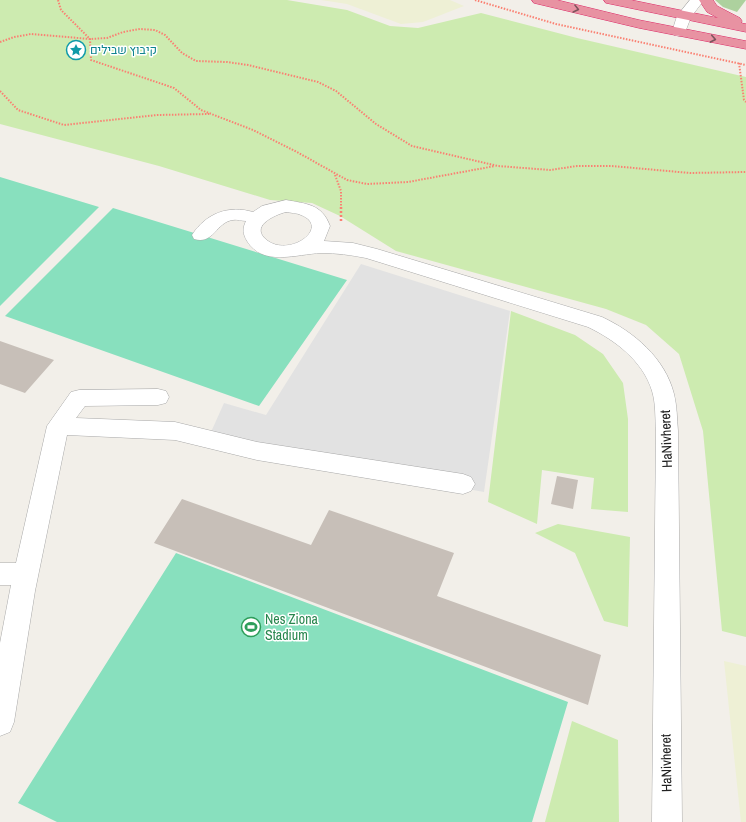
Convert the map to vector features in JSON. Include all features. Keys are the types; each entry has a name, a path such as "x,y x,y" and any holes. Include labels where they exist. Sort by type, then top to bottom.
{"highway":[{"path":"539,0 639,24 746,45"},
{"path":"611,0 746,28"},
{"path":"631,0 668,0"},
{"path":"706,0 712,9 722,15 746,24"}],"street":[{"path":"679,32 684,16 697,0"},
{"path":"286,206 298,207 309,210 316,216 321,222 322,229 319,237 313,243 304,248 293,251 281,252 270,250 261,246 254,240 251,233 252,226 256,218 264,212 274,208 286,206"},
{"path":"202,235 216,221 228,214 238,213 256,218"},
{"name":"HaNivheret","path":"316,216 352,243 370,253"},
{"name":"HaNivheret","path":"304,248 325,246 339,247 370,253 546,306 611,329 625,339 642,356 655,374 663,392 667,443 667,822"},
{"path":"0,722 26,574 58,426 79,398 158,397"},
{"path":"58,426 175,431 257,451 463,484"},
{"path":"0,574 26,574"}],"path":[{"path":"58,0 61,10 90,39 91,60 174,88 201,110 253,130 297,152 335,175 347,180 367,184 408,182 498,166"},
{"path":"475,0 556,24 746,65"},
{"path":"0,42 14,37 31,34 90,39 107,38 123,32 140,29 155,30 165,35 182,53 196,61 227,62 248,65 318,82 336,91 376,124 412,146 498,166 550,170 577,166 612,166 690,173 746,172"},
{"path":"739,63 744,100 746,102"},
{"path":"0,91 18,110 64,125 157,115 211,114"},
{"path":"335,175 341,191 342,210 340,234"}],"green space":[{"path":"0,0 287,0 347,10 390,26 418,28 481,13 577,38 746,77 746,637 722,631 703,431 679,354 646,325 606,309 396,251 340,216 312,203 270,200 159,166 0,124"},
{"path":"321,0 450,0 464,6 423,22 401,24 347,4"},
{"path":"715,0 746,0 737,12 723,7"},
{"path":"0,177 99,207 0,306"},
{"path":"113,208 347,280 259,406 5,316"},
{"path":"511,311 575,335 603,354 623,383 628,419 628,512 591,509 594,478 542,470 537,524 488,502"},
{"path":"558,524 630,537 628,627 604,621 575,553 535,533"},
{"name":"Nes Ziona Stadium","path":"176,553 568,702 532,822 57,822 18,803"},
{"path":"724,661 746,666 746,822 741,822"},
{"path":"572,721 618,740 619,822 545,822"}],"shaded area":[{"path":"361,264 510,311 484,492 207,441 224,403 266,415"}],"building":[{"path":"0,341 54,360 25,393 0,384"},
{"path":"557,476 578,480 573,509 551,504"},
{"path":"182,499 311,545 329,510 454,553 437,596 601,655 588,705 154,543"}],"place":[{"name":"קיבוץ שבילים","path":"76,50"},
{"name":"Nes Ziona Stadium","path":"251,627"}]}
